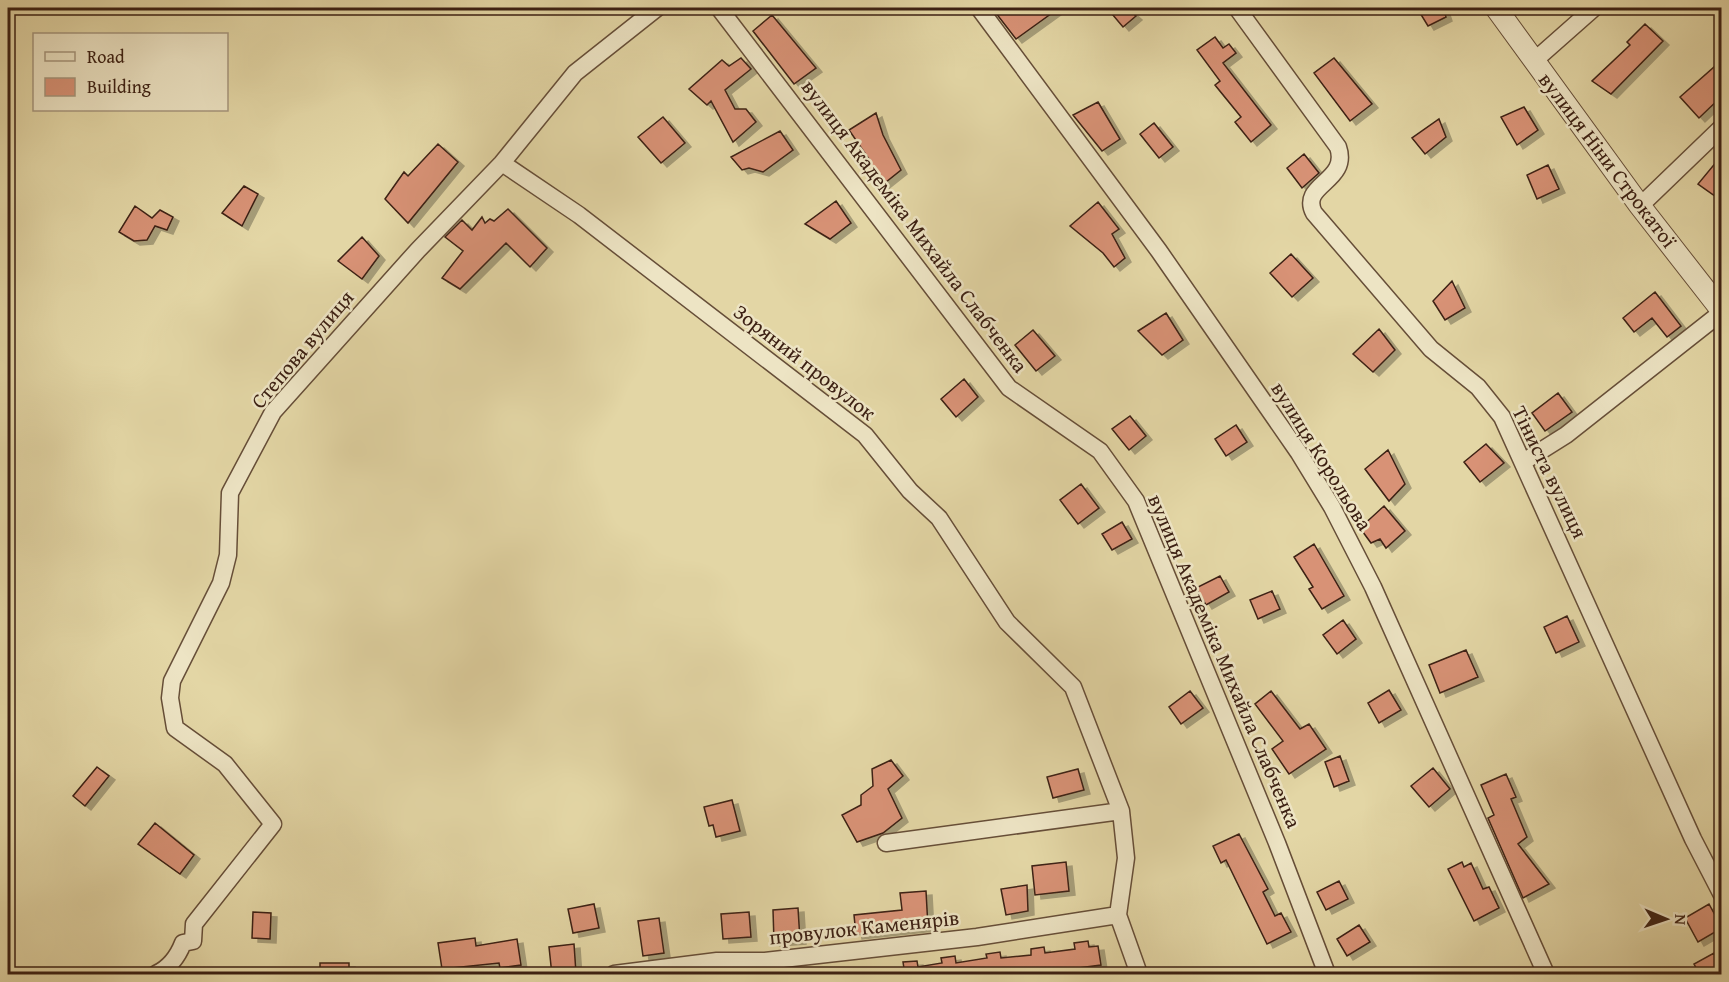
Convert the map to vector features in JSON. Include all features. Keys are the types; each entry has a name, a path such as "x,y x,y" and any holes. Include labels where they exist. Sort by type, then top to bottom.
{"street":[{"name":"Степова вулиця","path":"156,975 179,954 183,943 194,940 194,924 273,824 225,764 175,728 171,715 172,681 221,583 228,555 230,493 273,412 418,250 502,163 575,73 657,8"},
{"name":"вулиця Академіка Михайла Слабченка","path":"719,8 1009,388 1100,451 1136,501 1277,843 1327,975"},
{"name":"вулиця Корольова","path":"979,8 1159,251 1299,453 1332,507 1373,587 1546,975"},
{"name":"Тіниста вулиця","path":"1237,8 1338,147 1341,156 1340,166 1311,197 1310,205 1314,213 1431,349 1478,387 1502,417 1693,839 1722,894"},
{"name":"вулиця Ніни Строкатої","path":"1496,8 1640,206 1722,311"},
{"path":"1534,61 1594,8"},
{"path":"1640,206 1722,127"},
{"name":"Зоряний провулок","path":"502,163 579,215 865,435 910,491 939,519 1007,622 1073,687 1121,811 1126,858 1118,915 1139,975"},
{"path":"1523,462 1566,435 1722,311"},
{"path":"886,843 1121,811"},
{"name":"провулок Каменярів","path":"614,975 717,961 765,961 977,937 1118,915"}],"building":[{"path":"992,8 1059,8 1016,39"},
{"path":"1107,8 1127,8 1136,16 1123,27"},
{"path":"1417,8 1443,8 1446,17 1428,26"},
{"path":"772,15 816,68 794,84 753,31"},
{"path":"1645,24 1663,41 1611,94 1592,81 1630,45 1627,42"},
{"path":"1215,37 1223,48 1229,44 1236,53 1223,63 1271,125 1251,142 1235,122 1241,117 1215,85 1220,81 1197,50"},
{"path":"741,58 751,69 725,90 735,109 746,109 756,122 733,142 711,101 707,105 689,89 722,60 729,66"},
{"path":"1334,58 1372,104 1350,121 1314,73"},
{"path":"1722,60 1722,96 1699,118 1680,97"},
{"path":"1098,102 1120,139 1102,151 1073,115"},
{"path":"1524,107 1538,130 1517,145 1501,117"},
{"path":"876,113 883,135 901,170 881,186 862,168 871,162 849,130"},
{"path":"663,117 685,143 661,163 638,137"},
{"path":"1439,119 1446,137 1425,154 1412,138"},
{"path":"1154,123 1173,147 1159,158 1140,134"},
{"path":"780,131 793,150 763,172 749,168 742,170 731,157"},
{"path":"438,144 458,162 408,223 385,199 404,172 408,176"},
{"path":"1304,154 1319,173 1302,188 1287,168"},
{"path":"1722,155 1722,201 1698,184"},
{"path":"1548,165 1559,189 1537,199 1527,175"},
{"path":"244,186 258,194 242,226 222,213"},
{"path":"836,201 851,223 830,239 805,224"},
{"path":"1098,202 1119,229 1112,234 1125,258 1114,267 1103,253 1070,226"},
{"path":"135,206 152,218 160,210 173,217 167,230 155,226 147,240 134,241 119,232"},
{"path":"508,209 547,248 530,267 506,243 460,289 442,278 463,251 445,237 462,220 472,230 482,217 485,223 490,219 494,221"},
{"path":"362,237 379,256 362,279 338,261"},
{"path":"1291,254 1313,278 1292,297 1270,273"},
{"path":"1452,281 1465,308 1445,320 1433,301"},
{"path":"1655,292 1681,326 1667,337 1652,318 1634,332 1623,318"},
{"path":"1166,313 1183,340 1162,355 1138,331"},
{"path":"1379,329 1395,350 1373,372 1353,354"},
{"path":"1033,330 1055,356 1036,371 1015,345"},
{"path":"964,379 978,397 956,417 941,399"},
{"path":"1558,393 1572,412 1545,431 1532,413"},
{"path":"1130,416 1146,436 1129,450 1112,429"},
{"path":"1236,425 1247,442 1226,456 1215,439"},
{"path":"1486,444 1504,463 1480,482 1464,462"},
{"path":"1388,450 1405,484 1389,501 1365,469"},
{"path":"1081,484 1099,508 1078,524 1060,500"},
{"path":"1384,506 1405,531 1386,548 1380,539 1371,543 1360,528"},
{"path":"1122,522 1132,539 1112,550 1102,534"},
{"path":"1314,544 1344,596 1322,609 1309,589 1313,587 1294,557"},
{"path":"1220,576 1229,592 1206,605 1196,588"},
{"path":"1272,591 1280,609 1258,619 1250,600"},
{"path":"1567,616 1579,642 1556,653 1544,627"},
{"path":"1343,620 1356,639 1337,654 1323,635"},
{"path":"1466,650 1478,677 1440,693 1429,665"},
{"path":"1389,690 1401,710 1379,723 1368,703"},
{"path":"1190,691 1203,708 1181,724 1169,707"},
{"path":"1271,691 1300,729 1309,724 1326,749 1289,774 1272,749 1283,741 1255,704"},
{"path":"1340,756 1349,781 1334,787 1325,762"},
{"path":"891,760 903,776 888,789 902,818 883,833 857,842 842,815 861,805 861,795 873,786 872,769"},
{"path":"97,767 109,776 85,806 73,796"},
{"path":"1433,768 1450,789 1429,807 1411,786"},
{"path":"1078,769 1084,790 1053,798 1047,777"},
{"path":"1506,774 1516,797 1511,799 1527,837 1518,844 1549,884 1523,898 1488,818 1494,815 1481,785"},
{"path":"732,800 740,831 716,837 713,825 709,826 704,807"},
{"path":"155,823 194,855 180,874 138,844"},
{"path":"1239,834 1268,889 1263,892 1275,916 1281,913 1291,932 1267,944 1226,860 1221,863 1213,846"},
{"path":"1066,862 1069,891 1035,895 1032,866"},
{"path":"1462,862 1464,867 1471,863 1483,889 1489,887 1499,908 1474,921 1448,869"},
{"path":"1339,881 1348,899 1326,910 1317,892"},
{"path":"1027,885 1028,911 1006,915 1001,889"},
{"path":"926,891 928,927 856,935 854,915 902,910 900,893"},
{"path":"594,904 599,928 573,933 568,909"},
{"path":"1709,904 1722,928 1698,942 1685,918"},
{"path":"798,908 800,940 774,942 773,910"},
{"path":"253,912 271,913 270,939 252,938"},
{"path":"749,912 751,937 723,939 721,914"},
{"path":"659,918 664,953 643,956 638,921"},
{"path":"1359,925 1370,942 1347,956 1337,939"},
{"path":"475,938 476,946 517,939 521,965 500,968 499,963 442,969 438,943"},
{"path":"1088,941 1089,947 1098,946 1101,965 1025,975 905,975 903,962 917,961 918,967 942,963 941,958 955,956 956,963 987,958 986,954 1000,952 1001,958 1031,955 1031,949 1044,947 1045,953 1075,949 1074,943"},
{"path":"574,944 576,973 552,975 549,947"},
{"path":"1714,953 1722,967 1722,975 1700,975 1694,964"},
{"path":"320,963 349,963 349,975 320,975"}]}
